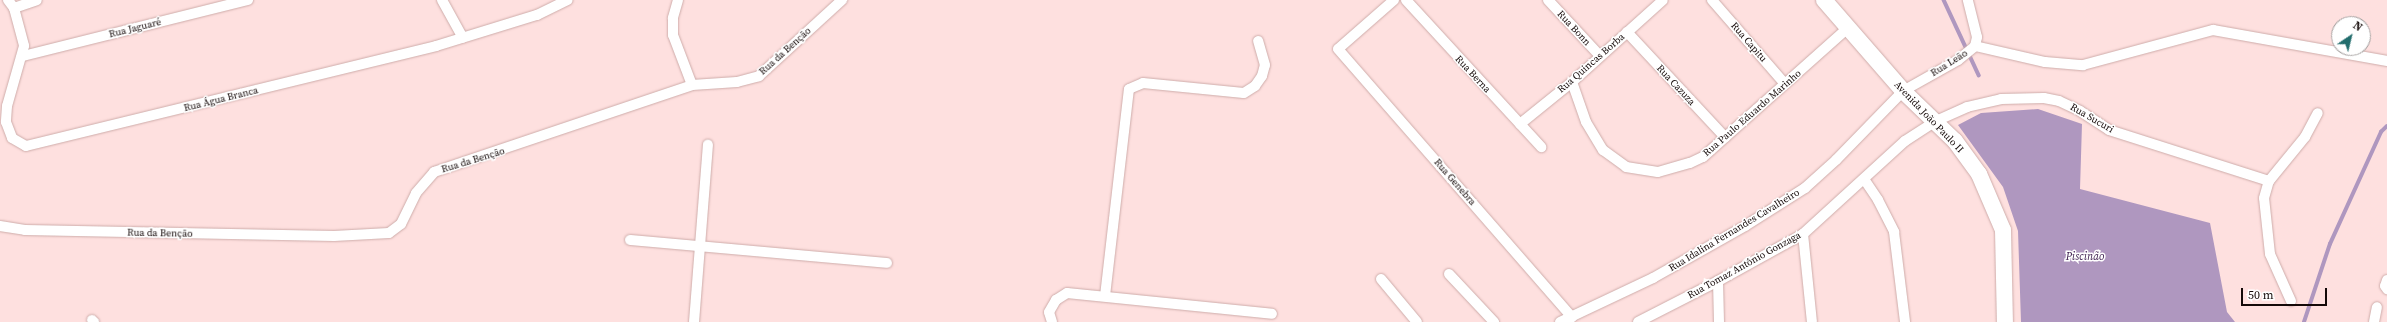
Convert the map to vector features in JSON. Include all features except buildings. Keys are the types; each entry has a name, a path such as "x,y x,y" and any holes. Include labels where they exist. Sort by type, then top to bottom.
{"main road":[{"name":"Avenida João Paulo II","path":"1824,0 1907,95 1932,117 1979,174 2003,230 2005,322"}],"street":[{"path":"11,4 37,0"},
{"name":"Rua Jaguaré","path":"23,56 248,0"},
{"path":"442,0 463,38"},
{"name":"Rua Água Branca","path":"11,4 23,38 23,56 7,106 6,122 12,138 26,146 381,60 463,38 537,15 568,0"},
{"path":"678,0 673,18 673,35 692,85"},
{"name":"Rua da Benção","path":"0,226 25,230 379,236 389,233 401,224 416,193 434,172 692,85 737,82 759,76 842,0"},
{"name":"Rua Berna","path":"1406,0 1541,147"},
{"name":"Rua Bonn","path":"1548,0 1600,56"},
{"name":"Rua Quincas Borba","path":"1520,124 1572,82 1662,0"},
{"name":"Rua Capitu","path":"1712,0 1785,84"},
{"name":"Rua Leão","path":"1907,95 1958,60 1975,46 1977,37 1968,0"},
{"name":"Rua Genebra","path":"1390,1 1338,49 1572,317"},
{"name":"Rua Paulo Eduardo Marinho","path":"1572,82 1595,139 1611,159 1626,167 1644,172 1667,171 1703,156 1849,27"},
{"path":"1975,46 2045,62 2083,65 2213,30 2387,61"},
{"name":"Rua Cazuza","path":"1627,32 1725,137"},
{"path":"1105,296 1129,89 1143,83 1244,94 1255,86 1262,76 1265,65 1258,41"},
{"name":"Rua Idalina Fernandes Cavalheiro","path":"1560,322 1653,278 1789,198 1836,160 1907,95"},
{"name":"Rua Sucuri","path":"1932,117 2001,99 2044,98 2070,105 2109,130 2270,181"},
{"path":"2291,300 2270,254 2264,198 2270,181 2305,137 2318,113"},
{"name":"Rua Tomaz Antônio Gonzaga","path":"1638,322 1718,282 1803,234 1932,117"},
{"path":"694,322 708,145"},
{"path":"1864,179 1878,200 1894,232 1905,322"},
{"path":"1803,234 1812,322"},
{"path":"630,240 887,263"},
{"path":"1449,274 1494,322"},
{"path":"1381,279 1417,322"},
{"path":"2387,280 2387,289"},
{"path":"1718,282 1719,322"},
{"path":"1052,322 1049,312 1056,300 1067,293 1272,314"},
{"path":"2374,322 2377,307"}],"water":[{"name":"Piscinão","path":"2038,109 2082,124 2080,189 2210,223 2227,312 2235,322 2021,322 2018,231 2003,187 1958,125 1981,113"}],"waterway":[{"path":"1944,0 1979,75"},
{"path":"2304,322 2330,244 2381,132 2387,126"}]}
